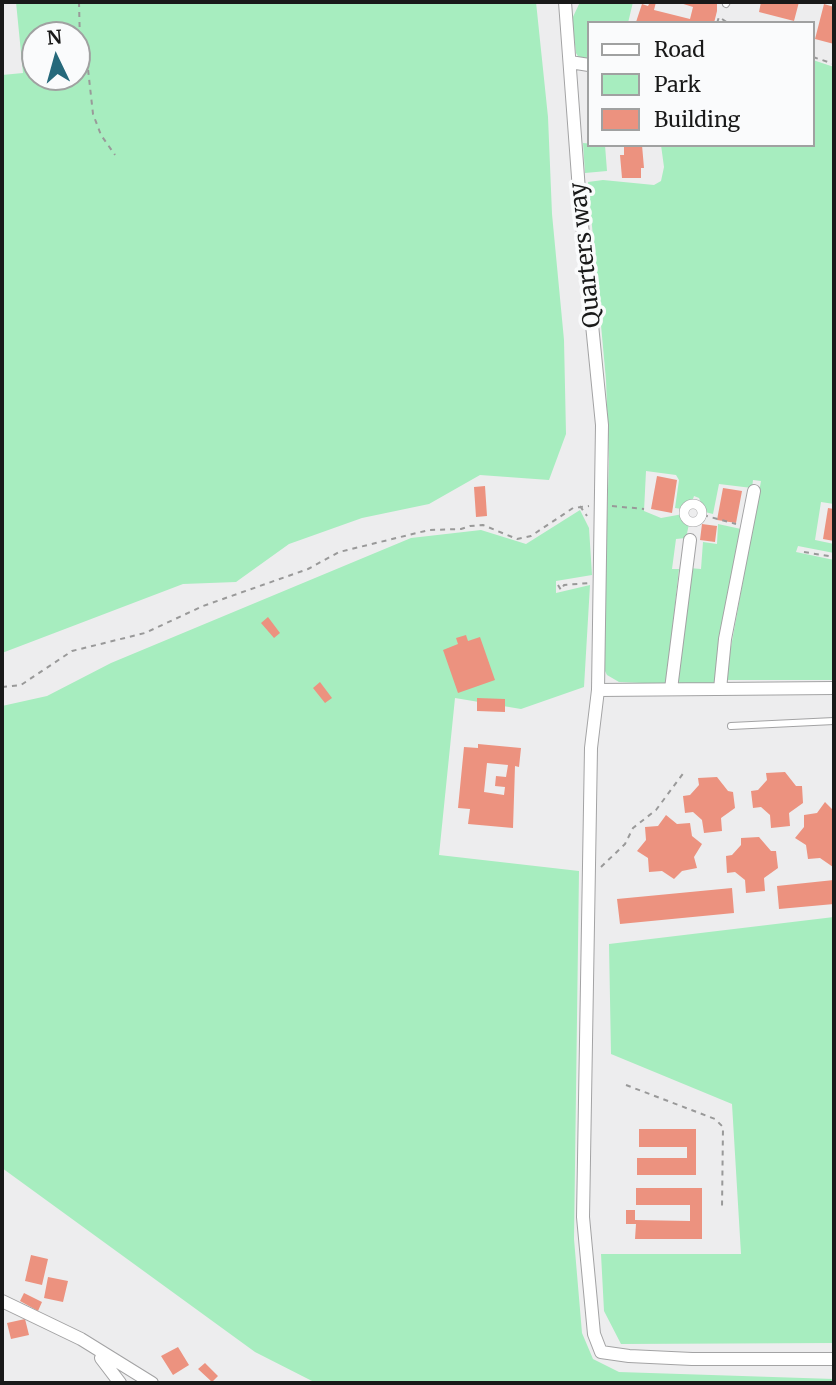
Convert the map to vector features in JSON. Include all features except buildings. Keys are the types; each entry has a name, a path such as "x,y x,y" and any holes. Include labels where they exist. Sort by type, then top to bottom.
{"street":[{"name":"Quarters way","path":"565,2 580,204 602,425 598,690 591,748 583,1217 594,1334 601,1352 629,1356 834,1359"},
{"path":"570,62 588,65"},
{"path":"720,689 723,651 754,491"},
{"path":"695,501 703,515 692,522 679,510 695,501"},
{"path":"671,690 692,522"},
{"path":"598,690 834,688"},
{"path":"2,1301 81,1339 152,1383"},
{"path":"81,1339 110,1367 120,1383"}],"lane":[{"path":"731,726 834,721"}],"path":[{"path":"79,2 80,43 86,51 93,114 101,135 115,155"},
{"path":"815,58 834,64"},
{"path":"580,506 592,522"},
{"path":"2,687 21,685 72,651 145,634 192,611 308,569 339,552 429,530 461,529 470,526 483,525 507,536 524,537 580,506 644,509"},
{"path":"703,515 746,526"},
{"path":"804,552 834,557"},
{"path":"558,585 561,590 564,585 592,582"},
{"path":"600,867 625,844 633,828 656,810 685,771"},
{"path":"626,1085 715,1119 723,1127 722,1208"}],"green space":[{"path":"16,2 536,2 548,117 552,214 564,340 566,434 549,480 480,475 429,504 362,518 289,544 236,582 183,584 2,653 2,75 21,73 21,91 91,91 91,21 21,21 21,53"},
{"path":"580,2 633,2 628,21 588,21 588,62 581,61 576,53 572,19"},
{"path":"815,61 834,67 834,504 821,502 815,540 834,544 834,553 798,546 796,552 834,560 833,680 725,680 761,481 753,480 752,488 719,484 713,514 705,512 699,498 694,496 692,502 682,509 675,508 679,480 676,475 646,471 644,511 661,518 683,514 683,521 689,524 686,538 676,539 672,569 679,569 666,684 619,682 607,675 602,665 609,461 606,380 588,182 603,180 654,185 661,181 664,167 661,147 815,147"},
{"path":"583,143 588,143 588,147 605,147 607,171 585,173"},
{"path":"580,510 589,528 592,575 556,581 556,593 590,585 584,687 521,709 455,698 439,855 579,871 574,1239 582,1333 593,1359 619,1372 834,1379 834,1383 316,1383 255,1352 2,1168 2,706 47,696 111,663 411,538 481,530 526,544"},
{"path":"718,524 741,529 716,684 675,683 689,568 701,569 703,542 717,544"},
{"path":"834,917 834,1343 621,1344 604,1311 601,1254 741,1254 732,1104 611,1054 609,944"}]}
